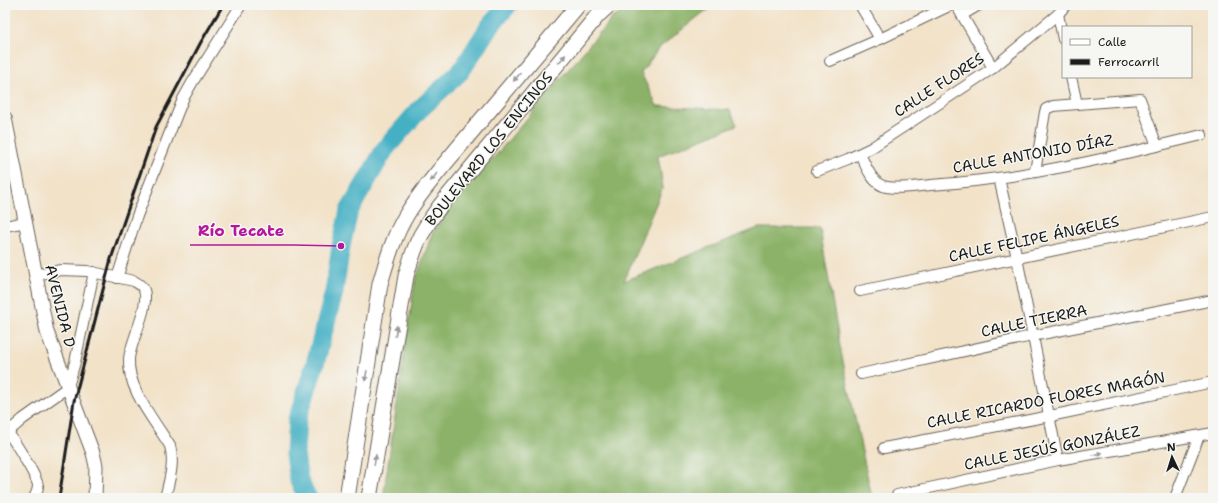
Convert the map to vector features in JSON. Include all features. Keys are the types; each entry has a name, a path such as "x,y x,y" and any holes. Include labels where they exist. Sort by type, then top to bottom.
{"main road":[{"name":"BOULEVARD LOS ENCINOS","path":"348,498 380,284 387,259 397,234 407,214 421,193 578,5"},
{"name":"BOULEVARD LOS ENCINOS","path":"369,498 406,276 412,255 420,236 448,196 598,15 609,5"}],"street":[{"path":"117,278 137,216 183,99 241,5"},
{"path":"860,5 880,39"},
{"path":"830,61 951,5"},
{"path":"956,5 993,68"},
{"path":"962,15 979,5"},
{"name":"CALLE FLORES","path":"817,171 860,154 993,68 1058,14 1066,5"},
{"path":"1058,14 1062,34"},
{"path":"1071,78 1077,104"},
{"path":"1035,172 1044,116 1046,109 1053,106 1140,99 1157,146"},
{"name":"AVENIDA D","path":"5,118 47,332 93,454 96,466 95,498"},
{"name":"CALLE ANTONIO DÍAZ","path":"860,154 877,182 883,186 904,187 955,184 1035,172 1202,135"},
{"path":"999,178 1017,258 1058,460"},
{"name":"CALLE FELIPE ÁNGELES","path":"860,291 1213,217"},
{"path":"5,226 26,222"},
{"path":"36,275 61,270 87,271 134,281 144,289 144,306 129,357 129,370 131,381 136,392 170,446 172,464 165,498"},
{"path":"34,498 38,489 37,481 6,431 68,387 75,362 94,272"},
{"name":"CALLE TIERRA","path":"861,374 1032,336 1213,300"},
{"name":"CALLE RICARDO FLORES MAGÓN","path":"884,448 1050,416 1213,382"},
{"name":"CALLE JESÚS GONZÁLEZ","path":"897,495 1058,460 1213,433"},
{"path":"1175,498 1199,436"}],"green space":[{"path":"635,5 719,5 704,12 659,48 641,73 657,106 730,110 737,125 658,156 663,187 624,281 758,228 820,228 841,352 872,498 383,498 415,281 432,234 446,214 612,18"}],"waterway":[{"path":"308,498 299,481 295,453 297,420 315,364 334,292 341,246 349,211 385,149 419,110 461,71 489,27 508,5"}],"railway":[{"path":"59,498 74,401 111,259 156,127 201,42 223,5"}],"place":[{"name":"Río Tecate","path":"341,246"}]}
